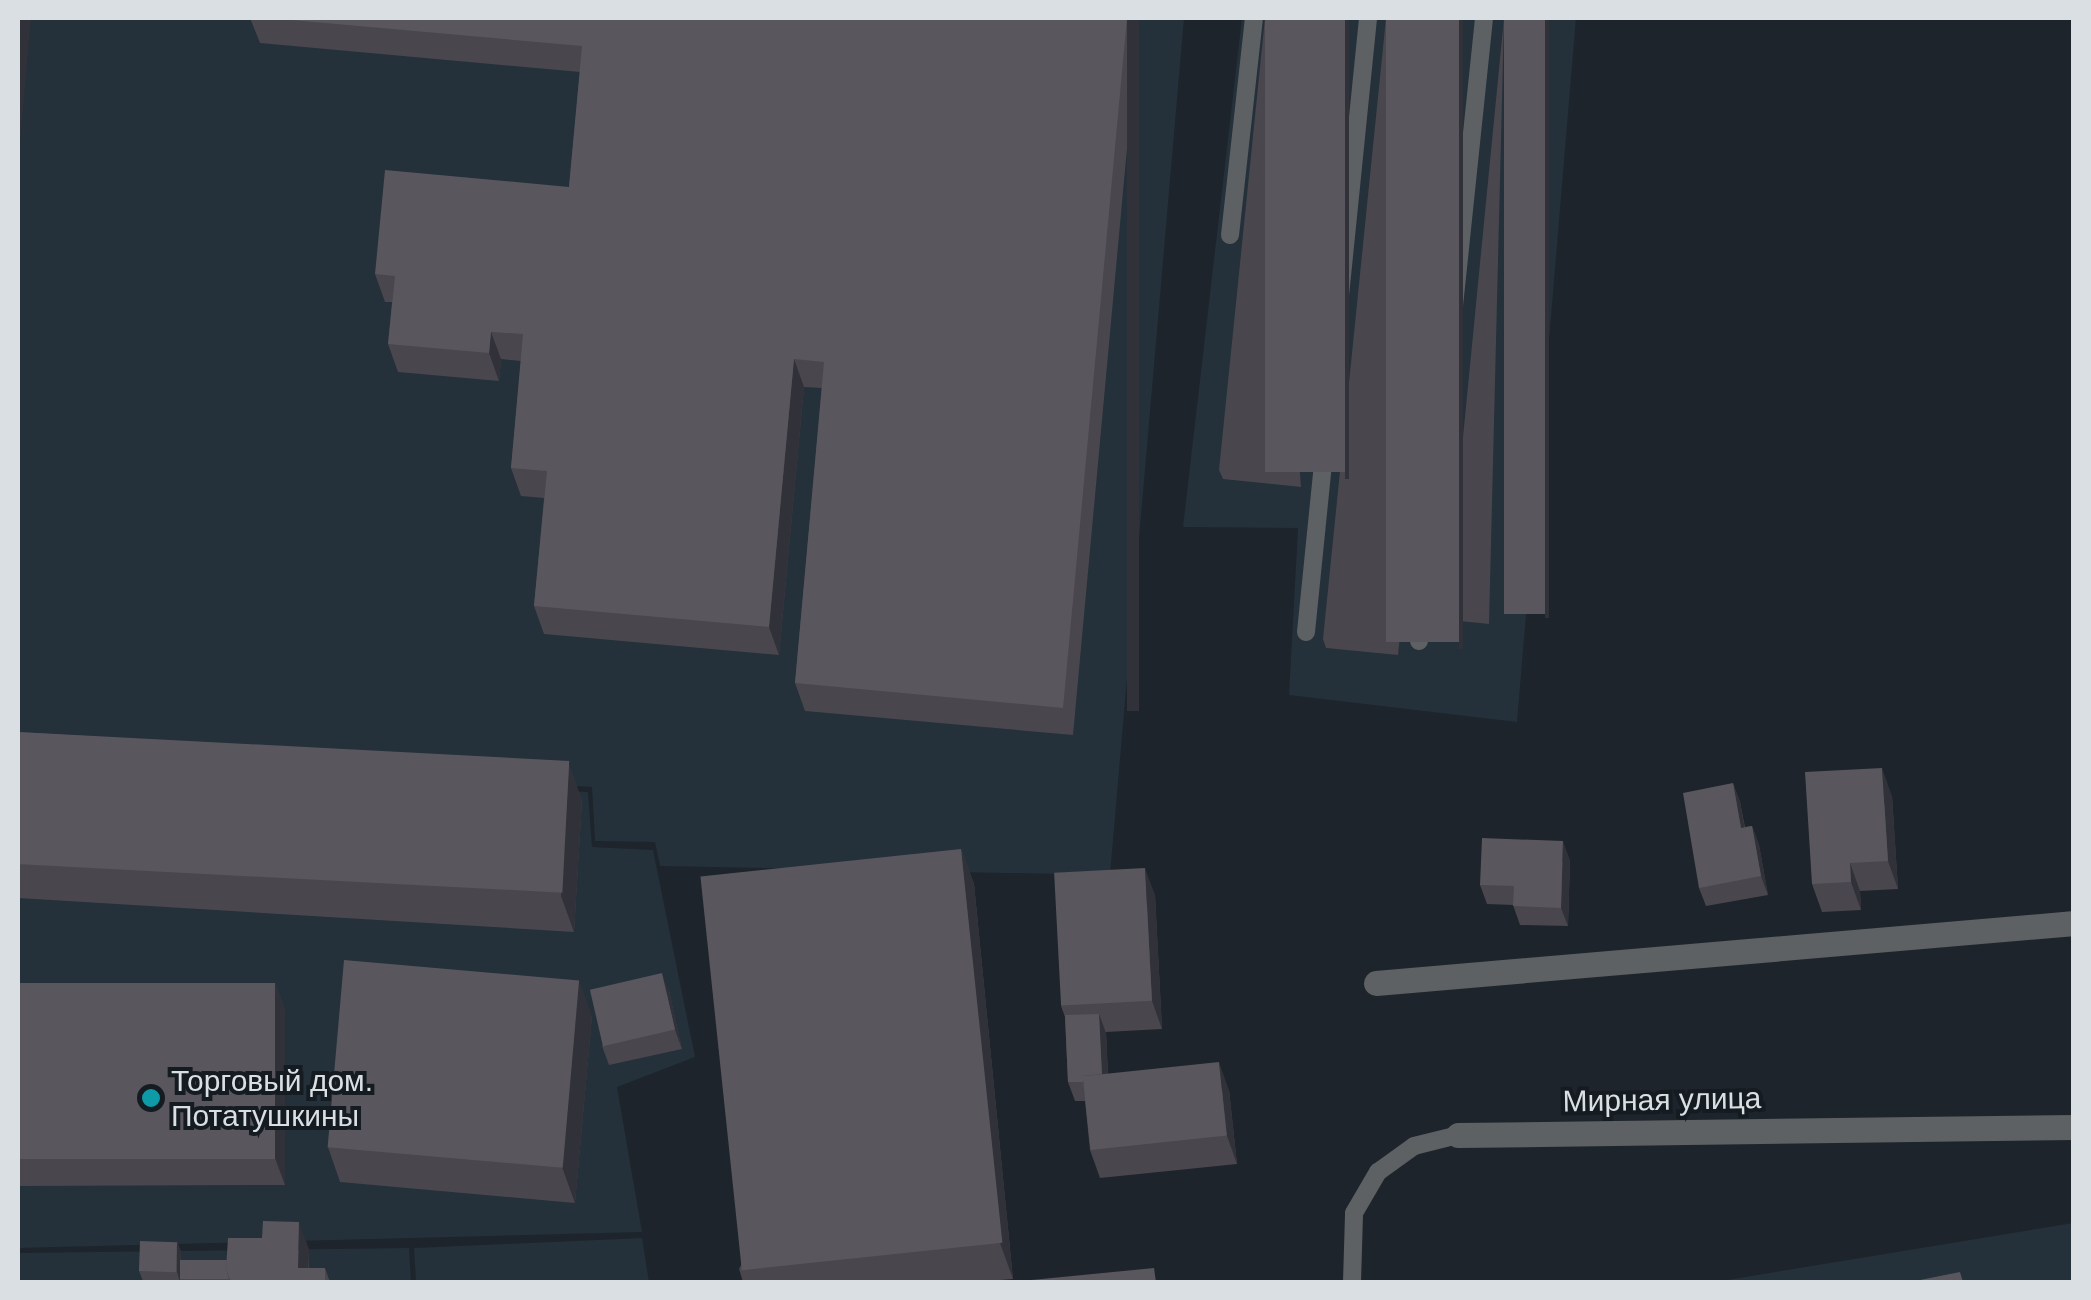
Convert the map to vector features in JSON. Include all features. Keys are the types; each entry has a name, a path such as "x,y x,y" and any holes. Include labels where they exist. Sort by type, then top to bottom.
{"street":[{"path":"1376,983 2074,923"},
{"name":"Мирная улица","path":"1458,1136 2074,1127"}],"lane":[{"path":"1230,235 1254,18"},
{"path":"1306,632 1368,18"},
{"path":"1419,641 1484,18"},
{"name":"Мирная улица","path":"1352,1282 1354,1213 1378,1172 1414,1146 1458,1136"}],"shaded area":[{"path":"18,18 1184,18 1110,875 660,866 655,842 595,841 592,787 18,757"},
{"path":"1242,18 1576,18 1517,722 1289,695 1298,528 1183,527"},
{"name":"Торговый дом. Потатушкины","path":"18,761 588,792 592,847 653,850 695,1057 617,1087 642,1232 18,1248"},
{"path":"2073,1223 2073,1282 1715,1282"},
{"path":"642,1238 649,1282 416,1282 414,1248"},
{"path":"409,1248 411,1282 18,1282 18,1253"}],"building":[{"path":"269,18 1127,18 1063,708 795,683 824,362 794,359 769,627 534,606 547,471 511,468 523,334 491,332 489,353 388,344 395,276 375,274 385,170 569,187 582,46"},
{"path":"1265,18 1345,18 1345,472 1265,472"},
{"path":"1386,18 1459,18 1459,642 1386,642"},
{"path":"1504,18 1545,18 1545,614 1504,614"},
{"path":"18,732 569,761 562,893 18,864"},
{"path":"1882,768 1888,861 1850,863 1851,882 1812,884 1805,772"},
{"path":"1733,783 1741,828 1752,826 1761,876 1699,888 1683,793"},
{"path":"1482,838 1563,841 1561,908 1513,906 1514,886 1480,885"},
{"path":"961,849 1002,1243 742,1270 700,876"},
{"path":"1145,868 1152,1001 1061,1006 1054,873"},
{"path":"344,960 579,981 563,1168 328,1147"},
{"path":"662,973 675,1030 603,1046 590,990"},
{"name":"Торговый дом. Потатушкины","path":"18,983 275,983 275,1159 18,1159"},
{"path":"1099,1014 1102,1074 1083,1076 1083,1082 1068,1082 1065,1015"},
{"path":"1219,1062 1227,1136 1090,1150 1083,1076"},
{"path":"263,1221 299,1222 298,1268 325,1268 325,1282 231,1282 226,1269 228,1238 262,1238"},
{"path":"140,1241 177,1242 176,1272 139,1271"},
{"path":"180,1260 227,1260 229,1279 180,1279"},
{"path":"1154,1268 1156,1282 1011,1282"},
{"path":"1960,1272 1963,1282 1910,1282"}],"place":[{"name":"Торговый дом. Потатушкины","path":"151,1098"}]}
